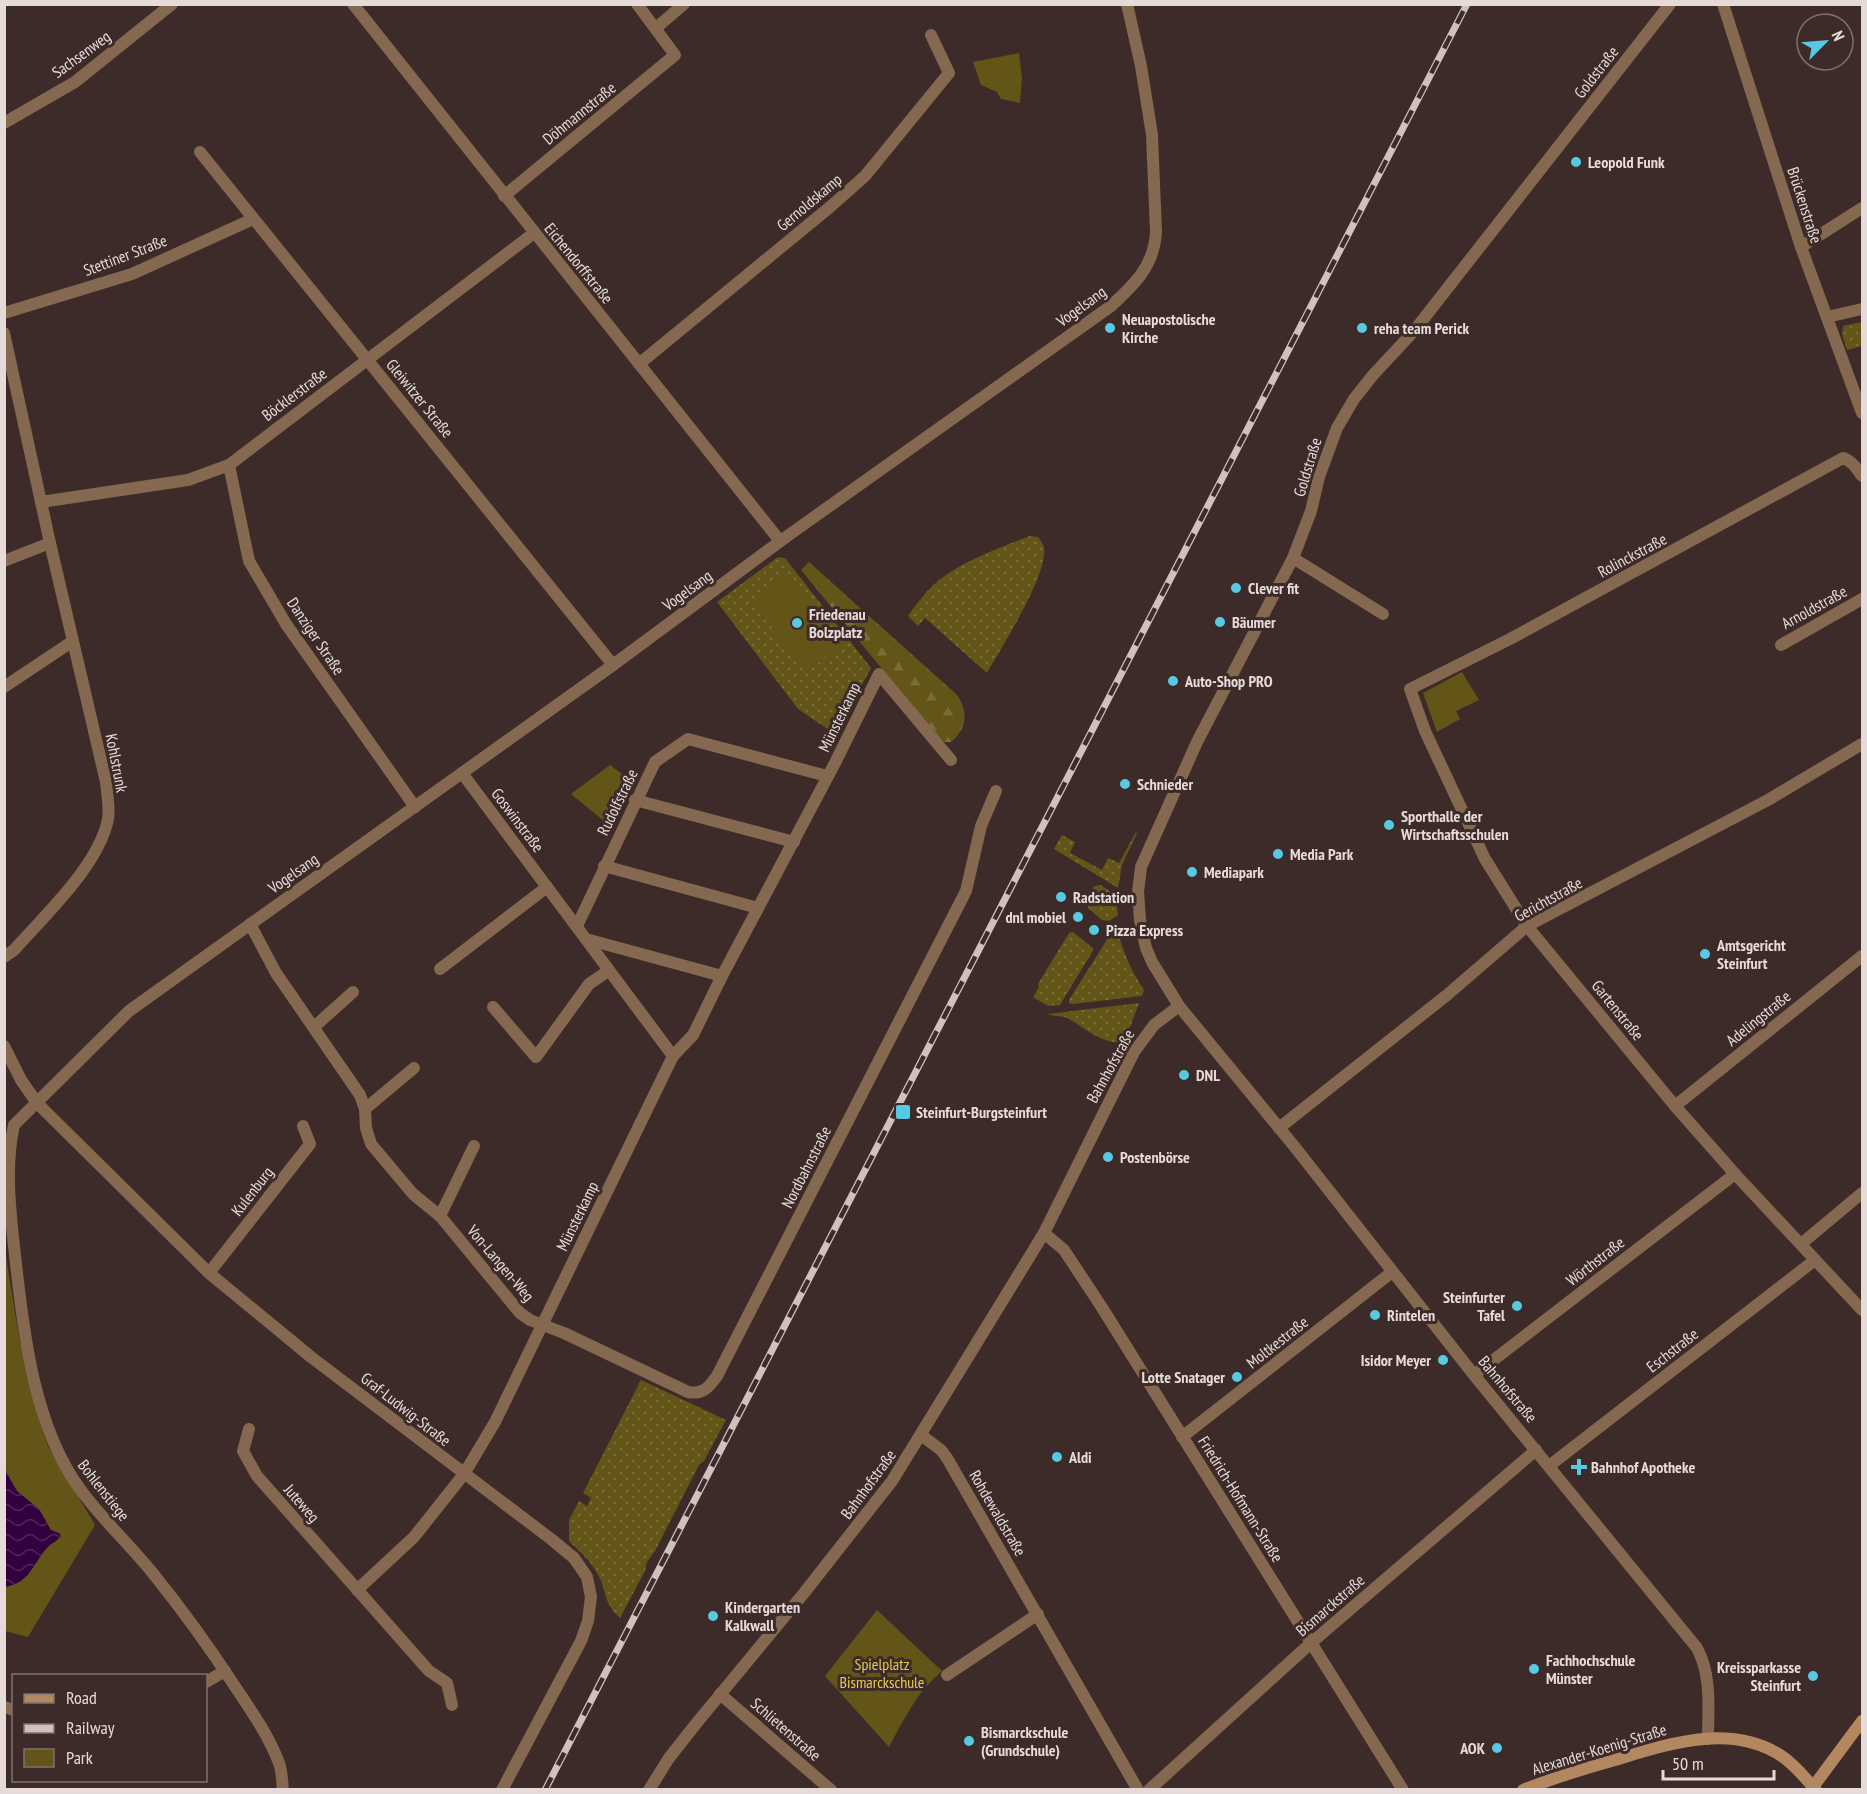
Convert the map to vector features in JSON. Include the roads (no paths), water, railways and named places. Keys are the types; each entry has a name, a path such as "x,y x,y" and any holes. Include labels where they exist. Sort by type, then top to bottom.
{"main road":[{"path":"1814,1788 1863,1721"},
{"name":"Alexander-Koenig-Straße","path":"1523,1790 1553,1778 1669,1744 1708,1738 1742,1741 1782,1756 1797,1768 1814,1788"}],"street":[{"name":"Sachsenweg","path":"4,123 75,82 172,4"},
{"name":"Eichendorffstraße","path":"353,4 780,541"},
{"path":"637,4 656,28 684,4"},
{"name":"Vogelsang","path":"36,1103 129,1011 612,665 780,541 1111,306 1143,273 1155,246 1155,175 1148,102 1127,4"},
{"name":"Goldstraße","path":"1179,1006 1158,976 1146,948 1140,920 1138,892 1141,867 1197,742 1298,561 1328,450 1337,428 1354,399 1414,331 1670,4"},
{"name":"Brückenstraße","path":"1723,4 1801,247 1863,413"},
{"name":"Döhmannstraße","path":"504,196 675,56 656,28"},
{"name":"Gernoldskamp","path":"639,364 866,176 949,73 931,35"},
{"name":"Gleiwitzer Straße","path":"200,152 612,665"},
{"path":"1801,247 1863,208"},
{"name":"Stettiner Straße","path":"4,313 132,274 254,219"},
{"name":"Böcklerstraße","path":"41,502 189,480 229,465 534,233"},
{"path":"1827,317 1863,309"},
{"name":"Kohlstrunk","path":"4,333 106,782 108,817 102,840 90,862 14,950 4,957"},
{"name":"Rolinckstraße","path":"1410,689 1531,628 1843,458 1857,468 1863,476"},
{"name":"Danziger Straße","path":"229,465 249,561 286,624 415,807"},
{"path":"4,561 50,543"},
{"path":"1298,561 1383,614"},
{"name":"Arnoldstraße","path":"1781,645 1863,599"},
{"path":"4,687 73,641"},
{"name":"Münsterkamp","path":"464,1474 495,1422 673,1056 693,1035 879,674 951,760"},
{"name":"Gartenstraße","path":"1410,689 1425,731 1485,859 1527,926 1675,1106 1735,1174 1863,1310"},
{"name":"Rudolfstraße","path":"577,927 635,800 655,762 688,739 827,776"},
{"name":"Gerichtstraße","path":"1279,1128 1447,995 1527,926 1768,800 1863,744"},
{"name":"Goswinstraße","path":"462,773 673,1056"},
{"name":"Nordbahnstraße","path":"543,1324 688,1392 702,1392 710,1386 723,1366 966,891 981,826 996,791"},
{"path":"635,800 794,842"},
{"path":"604,867 758,908"},
{"path":"440,969 547,886"},
{"name":"Von-Langen-Weg","path":"250,924 276,973 360,1095 365,1109 366,1128 371,1144 413,1194 440,1216 520,1313 530,1320 543,1324"},
{"path":"586,939 722,976"},
{"name":"Adelingstraße","path":"1675,1106 1863,956"},
{"path":"493,1007 536,1057 589,984 608,971"},
{"path":"314,1027 353,992"},
{"name":"Bahnhofstraße","path":"649,1790 669,1758 875,1505 921,1435 1044,1233 1134,1052 1154,1025 1179,1006 1279,1128 1474,1375 1697,1648 1703,1660 1709,1689 1708,1738"},
{"path":"4,1046 21,1080 36,1103"},
{"path":"365,1109 414,1068"},
{"name":"Graf-Ludwig-Straße","path":"36,1103 209,1274 311,1357 574,1558 586,1577 591,1597 589,1614 581,1641 502,1790"},
{"name":"Bohlenstiege","path":"36,1103 14,1125 11,1140 9,1203 22,1320 34,1377 52,1438 63,1464 79,1488 151,1570 225,1671 261,1726 280,1765 283,1790"},
{"name":"Kulenburg","path":"209,1274 310,1144 303,1126"},
{"path":"440,1216 474,1146"},
{"name":"Wörthstraße","path":"1474,1375 1735,1174"},
{"path":"1801,1245 1863,1193"},
{"name":"Friedrich-Hofmann-Straße","path":"1044,1233 1064,1250 1403,1790"},
{"name":"Eschstraße","path":"1549,1467 1815,1260"},
{"name":"Moltkestraße","path":"1182,1437 1392,1272"},
{"name":"Juteweg","path":"249,1429 243,1451 257,1476 429,1671 447,1683 452,1705"},
{"name":"Rohdewaldstraße","path":"921,1435 941,1450 947,1458 1138,1790"},
{"name":"Bismarckstraße","path":"1149,1790 1311,1643 1536,1449"},
{"path":"357,1590 414,1537 464,1474"},
{"path":"947,1675 1038,1614"},
{"path":"207,1681 225,1671"},
{"name":"Schlietenstraße","path":"720,1694 831,1790"}],"water":[{"path":"4,1468 17,1491 39,1509 51,1530 61,1536 50,1545 27,1576 14,1585 5,1587"}],"railway":[{"path":"545,1790 1467,4"}],"place":[{"name":"Leopold Funk","path":"1576,162"},
{"name":"Neuapostolische Kirche","path":"1110,328"},
{"name":"reha team Perick","path":"1362,328"},
{"name":"Clever fit","path":"1236,588"},
{"name":"Bäumer","path":"1220,622"},
{"name":"Friedenau Bolzplatz","path":"797,623"},
{"name":"Auto-Shop PRO","path":"1173,681"},
{"name":"Schnieder","path":"1125,784"},
{"name":"Sporthalle der Wirtschaftsschulen","path":"1389,825"},
{"name":"Media Park","path":"1278,854"},
{"name":"Mediapark","path":"1192,872"},
{"name":"Radstation","path":"1061,897"},
{"name":"dnl mobiel","path":"1078,917"},
{"name":"Pizza Express","path":"1094,930"},
{"name":"Amtsgericht Steinfurt","path":"1705,954"},
{"name":"DNL","path":"1184,1075"},
{"name":"Steinfurt-Burgsteinfurt","path":"903,1112"},
{"name":"Postenbörse","path":"1108,1157"},
{"name":"Steinfurter Tafel","path":"1517,1306"},
{"name":"Rintelen","path":"1375,1315"},
{"name":"Isidor Meyer","path":"1443,1360"},
{"name":"Lotte Snatager","path":"1237,1377"},
{"name":"Aldi","path":"1057,1457"},
{"name":"Bahnhof Apotheke","path":"1579,1467"},
{"name":"Kindergarten Kalkwall","path":"713,1616"},
{"name":"Fachhochschule Münster","path":"1534,1669"},
{"name":"Kreissparkasse Steinfurt","path":"1813,1676"},
{"name":"Bismarckschule (Grundschule)","path":"969,1741"},
{"name":"AOK","path":"1497,1748"}],"park label":[{"name":"Spielplatz Bismarckschule","path":"882,1673"}]}
